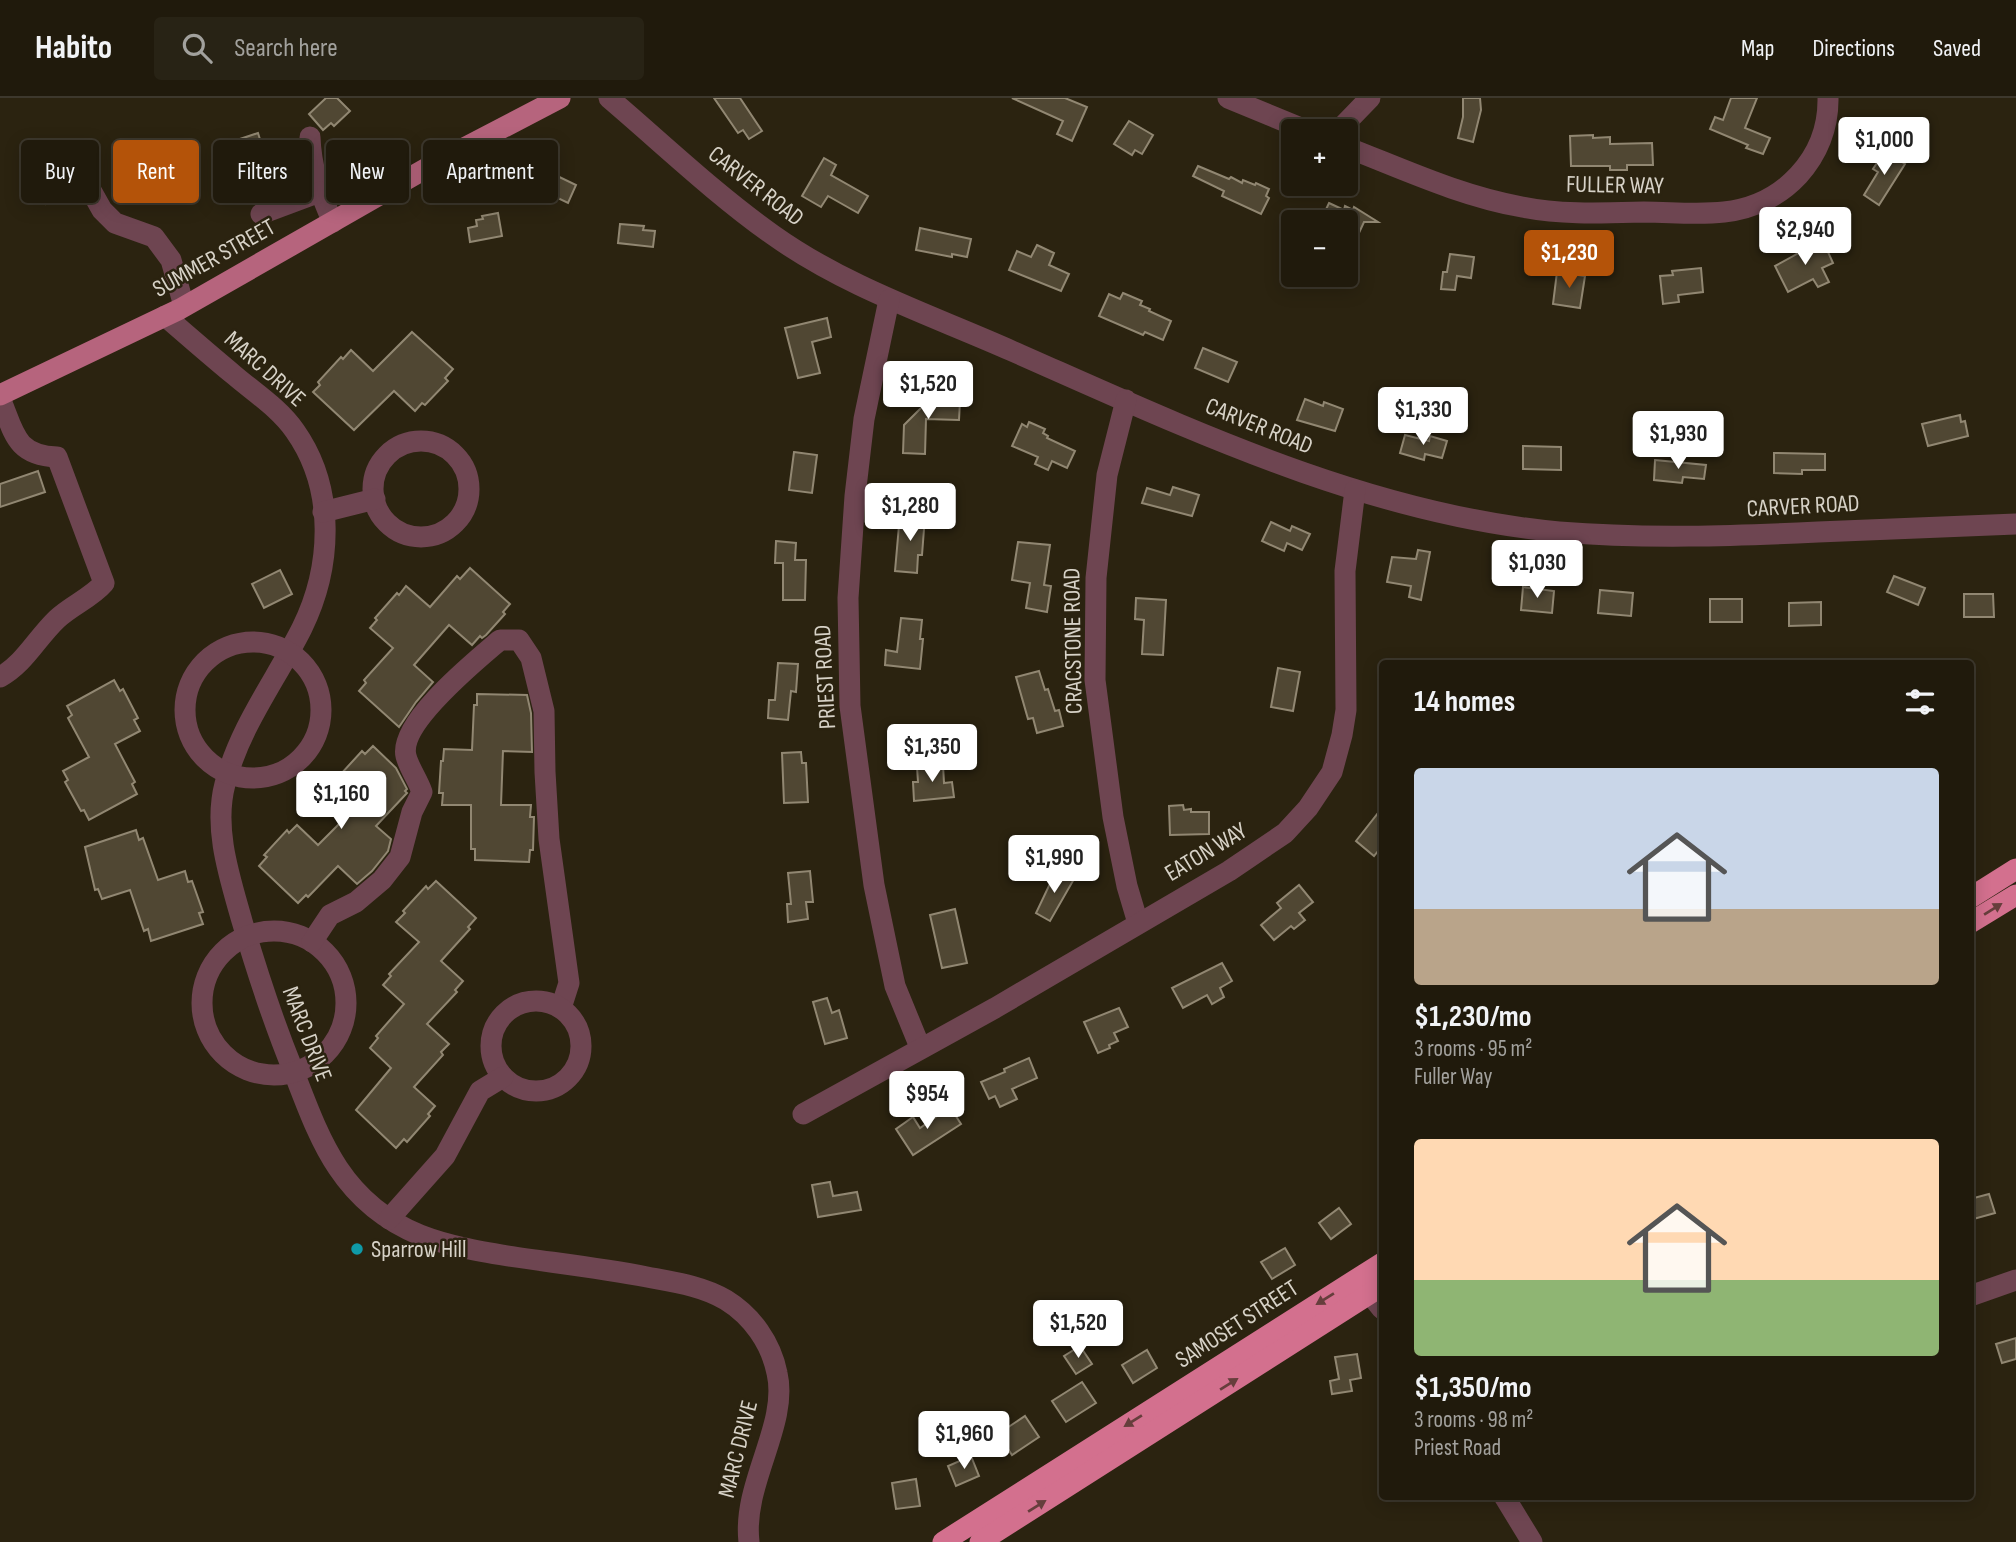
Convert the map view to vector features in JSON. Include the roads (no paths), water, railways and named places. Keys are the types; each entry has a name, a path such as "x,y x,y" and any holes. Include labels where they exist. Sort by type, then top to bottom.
{"highway":[{"path":"1974,895 2016,869"},
{"path":"1974,921 2016,895"},
{"name":"SAMOSET STREET","path":"980,1542 1374,1291 1379,1274"},
{"name":"SAMOSET STREET","path":"943,1542 1374,1291"}],"main road":[{"name":"SUMMER STREET","path":"0,396 184,306 439,161 559,98"}],"street":[{"name":"CARVER ROAD","path":"609,98 773,236 830,270 889,300 1126,400 1283,465 1355,490 1495,523 1606,535 1718,537 2016,524"},
{"path":"1228,98 1281,120"},
{"path":"1350,119 1370,98"},
{"name":"FULLER WAY","path":"1358,152 1455,190 1523,208 1589,213 1723,212 1758,204 1774,196 1802,172 1820,141 1826,124 1829,98"},
{"path":"310,137 310,152 320,192 333,222"},
{"path":"261,214 320,192"},
{"path":"98,203 115,223 153,237 171,260 184,306"},
{"name":"PRIEST ROAD","path":"889,300 864,419 855,496 848,598 850,706 874,885 895,986 920,1048"},
{"name":"MARC DRIVE","path":"165,316 278,411 295,431 316,477 323,512 326,543 319,586 301,630 241,738 228,774 220,808 222,839 263,993 324,1144 337,1167 360,1195 388,1219 423,1236 457,1247 612,1270 703,1289 725,1299 740,1311 765,1340 775,1363 780,1387 778,1409 750,1500 747,1524 749,1542"},
{"path":"0,396 19,445 40,456 57,457 104,583 94,594 60,617 18,666 0,677"},
{"name":"CRACSTONE ROAD","path":"1126,400 1107,475 1096,578 1095,680 1113,817 1127,886 1138,923"},
{"path":"418,441 441,446 451,452 465,470 469,482 464,512 451,526 434,535 415,536 396,530 382,517 375,499 375,476 387,456 396,448 418,441"},
{"name":"EATON WAY","path":"803,1114 1007,1001 1229,871 1285,833 1308,808 1332,772 1346,710 1345,571 1355,490"},
{"path":"323,512 375,499"},
{"path":"312,942 330,915 356,902 382,880 400,857 412,811 422,792 405,755 411,731 445,688 500,640 519,640 531,658 544,711 549,839 569,983 561,1008"},
{"path":"259,642 288,652 310,673 317,687 321,702 318,733 301,759 274,775 251,778 228,774 203,757 188,732 186,702 192,681 205,662 230,646 259,642"},
{"path":"280,931 312,942 326,953 337,968 344,985 344,1022 336,1039 325,1054 311,1065 294,1072 276,1075 241,1067 226,1057 214,1043 206,1027 202,1009 208,973 217,958 231,945 246,937 280,931"},
{"path":"527,1001 545,1001 561,1008 575,1023 581,1042 578,1062 567,1079 550,1089 529,1091 503,1077 493,1062 490,1045 494,1027 504,1013 527,1001"},
{"path":"388,1219 445,1156 480,1091 503,1077"},
{"path":"1974,1295 2016,1280"},
{"path":"1506,1500 1532,1542"}],"place":[{"name":"Sparrow Hill","path":"357,1249"}]}
